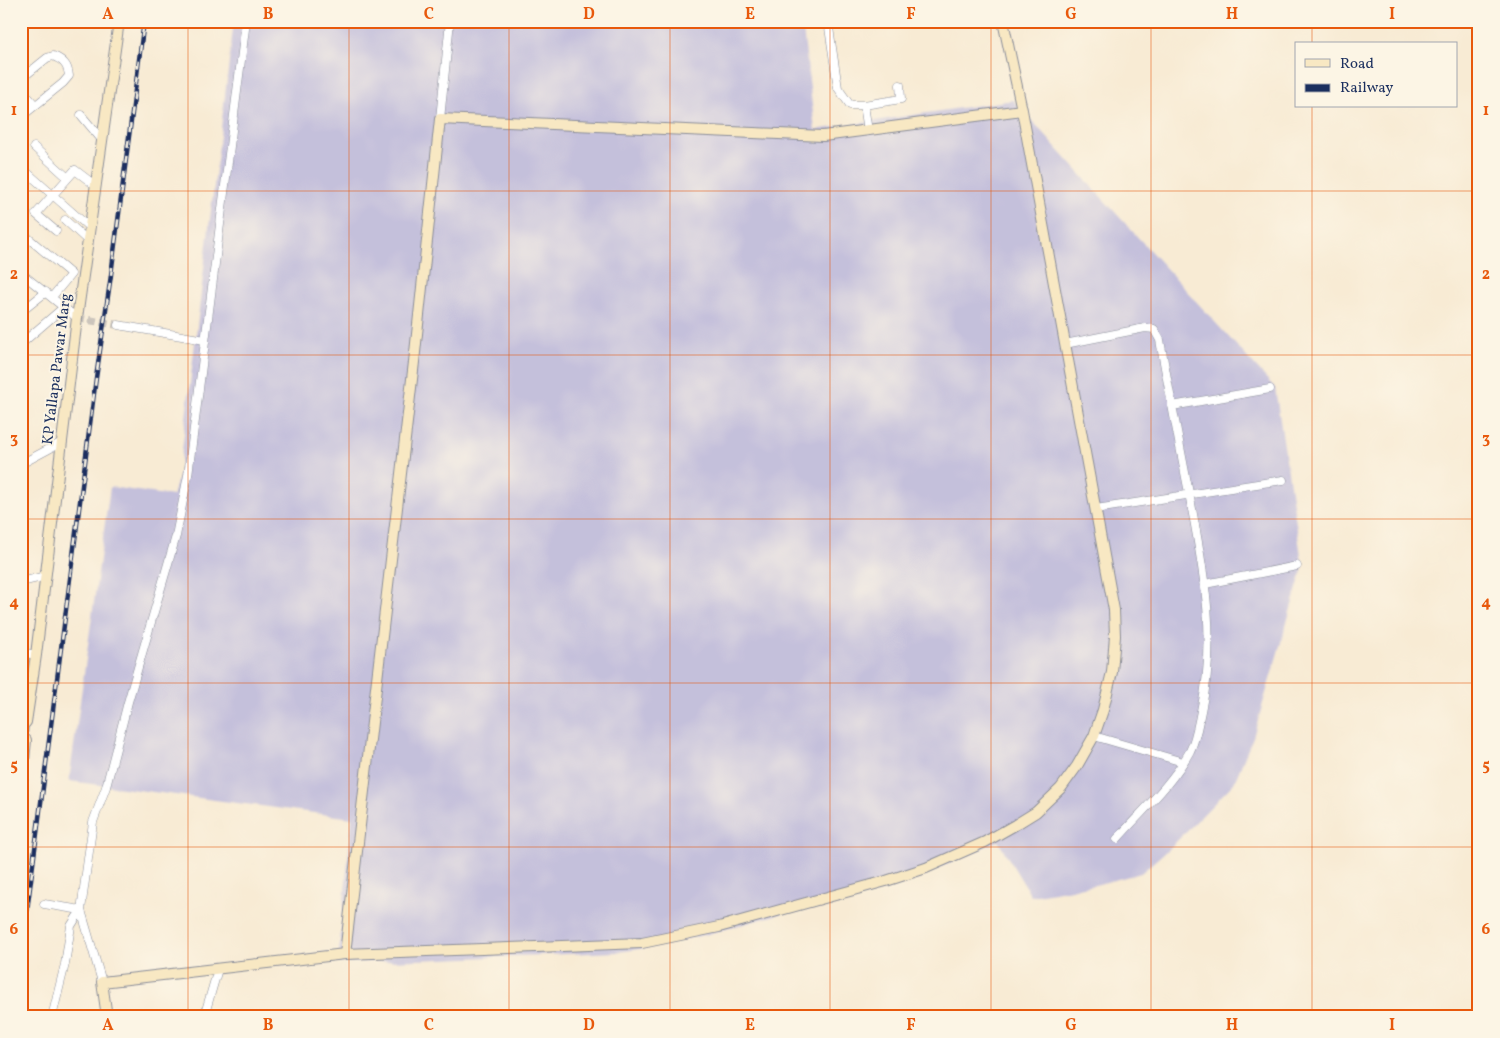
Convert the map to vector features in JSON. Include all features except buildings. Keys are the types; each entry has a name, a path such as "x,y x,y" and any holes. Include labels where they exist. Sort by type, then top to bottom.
{"street":[{"path":"108,1017 102,982 81,910 93,822 106,787 128,702 176,536 188,475 246,21"},
{"path":"345,954 414,362 450,21"},
{"path":"828,21 838,88 850,105 864,106 900,100 900,85"},
{"path":"102,982 345,954 642,943 719,927 886,881 926,868 985,842 1036,812 1061,788 1077,766 1094,736 1103,710 1112,672 1115,636 1114,610 1022,110 1003,21"},
{"name":"KP Yallapa Pawar Marg","path":"21,792 22,753 28,727 24,725 36,656 77,318 96,186 116,23"},
{"path":"21,79 47,58 53,56 62,59 68,68 69,76 21,117"},
{"path":"21,89 35,105"},
{"path":"864,106 868,130"},
{"path":"440,119 823,136 1022,110"},
{"path":"81,115 102,140"},
{"path":"34,147 68,178"},
{"path":"21,167 90,228"},
{"path":"56,231 36,214 75,170 96,186"},
{"path":"65,220 88,242"},
{"path":"21,232 70,274 52,298"},
{"path":"21,273 77,318"},
{"path":"21,312 46,292"},
{"path":"21,344 64,306"},
{"path":"118,325 205,340"},
{"path":"1066,344 1145,328 1154,329 1160,340 1205,584 1210,630 1204,699 1191,751 1175,774 1117,839"},
{"path":"1172,406 1270,389"},
{"path":"21,464 62,442"},
{"path":"1096,509 1283,480"},
{"path":"1205,584 1297,566"},
{"path":"21,582 46,576"},
{"path":"21,652 36,656"},
{"path":"21,681 32,682"},
{"path":"1094,736 1183,762"},
{"path":"44,904 81,910"},
{"path":"52,1017 65,964 71,926 81,910"},
{"path":"204,1017 218,969"}],"shaded area":[{"path":"234,21 802,21 815,130 1013,100 1275,388 1303,568 1253,737 1234,783 1174,844 1141,873 1095,885 1031,896 998,841 929,872 708,934 646,948 617,952 338,963 352,818 69,781 110,487 173,496 179,475"}],"tunnel":[{"path":"77,318 118,325"}],"railway":[{"path":"21,957 144,21"}]}
